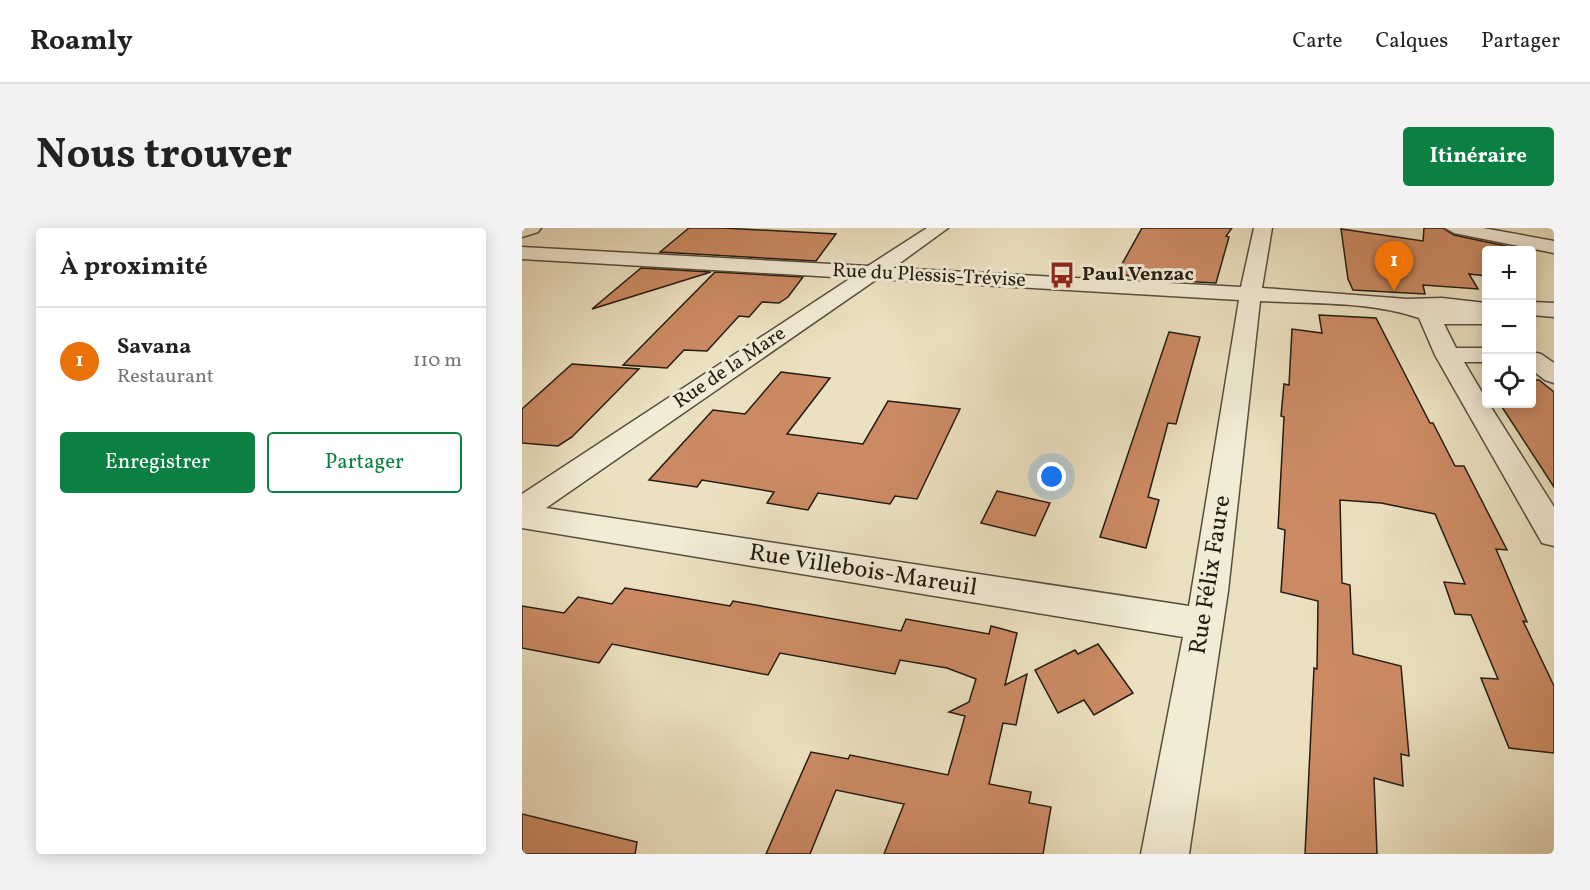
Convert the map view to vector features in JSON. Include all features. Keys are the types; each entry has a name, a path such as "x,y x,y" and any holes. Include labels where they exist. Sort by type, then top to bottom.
{"street":[{"path":"522,232 532,228"},
{"name":"Rue de la Mare","path":"522,509 939,228"},
{"name":"Rue Félix Faure","path":"1165,854 1212,579 1250,294 1263,228"},
{"path":"1454,228 1554,247"},
{"name":"Rue du Plessis-Trévise","path":"522,253 1250,294 1482,315"},
{"path":"1536,309 1554,310"},
{"path":"1418,310 1554,534"},
{"path":"1447,356 1482,355"},
{"path":"1536,361 1554,375"},
{"name":"Rue Villebois-Mareuil","path":"522,516 1203,624"}],"building":[{"path":"689,228 836,234 816,261 660,252"},
{"path":"1142,228 1232,228 1226,236 1229,237 1216,283 1142,279 1117,273"},
{"path":"1424,228 1443,228 1454,235 1506,246 1482,246 1482,276 1469,274 1478,289 1423,285 1425,294 1353,290 1348,279 1341,229 1423,241"},
{"path":"641,268 711,272 592,309"},
{"path":"715,272 803,277 788,297 779,303 762,302 749,317 739,316 707,351 684,350 667,368 623,365"},
{"path":"1319,315 1376,318 1430,423 1433,423 1455,466 1464,466 1507,550 1496,549 1527,622 1523,621 1554,686 1554,753 1509,748 1481,678 1498,679 1471,615 1455,614 1444,582 1465,584 1435,514 1381,503 1340,500 1342,583 1350,585 1353,654 1401,666 1409,756 1401,754 1403,786 1374,778 1377,854 1305,854 1314,668 1317,669 1318,601 1281,592 1285,530 1278,528 1284,417 1281,416 1284,384 1289,385 1292,329 1322,333"},
{"path":"1169,332 1200,337 1176,424 1168,423 1148,497 1159,500 1146,548 1100,537"},
{"path":"572,364 639,369 572,437 558,446 522,443 522,409"},
{"path":"781,372 830,378 787,434 863,444 888,401 960,409 917,499 895,496 890,504 818,493 808,510 767,503 774,492 702,480 697,487 649,480 713,410 745,414"},
{"path":"1536,380 1554,392 1554,487 1503,408 1536,408"},
{"path":"997,491 1050,503 1035,536 981,523"},
{"path":"625,588 730,606 733,601 901,631 906,619 989,634 991,626 1017,633 1005,685 1027,674 1016,725 1003,723 989,784 1031,792 1029,803 1051,807 1043,854 884,854 904,804 836,790 810,854 766,854 811,752 848,759 850,755 948,775 965,716 949,712 969,702 976,679 947,668 900,660 895,674 780,653 768,675 612,644 599,663 522,648 522,606 564,613 578,597 612,604"},
{"path":"1098,644 1133,693 1094,715 1084,700 1058,713 1035,670 1075,650 1078,654"},
{"path":"522,814 637,842 635,854 522,854"}],"place":[{"name":"Paul Venzac","path":"1062,275"},
{"name":"Savana","path":"1394,291"}]}
